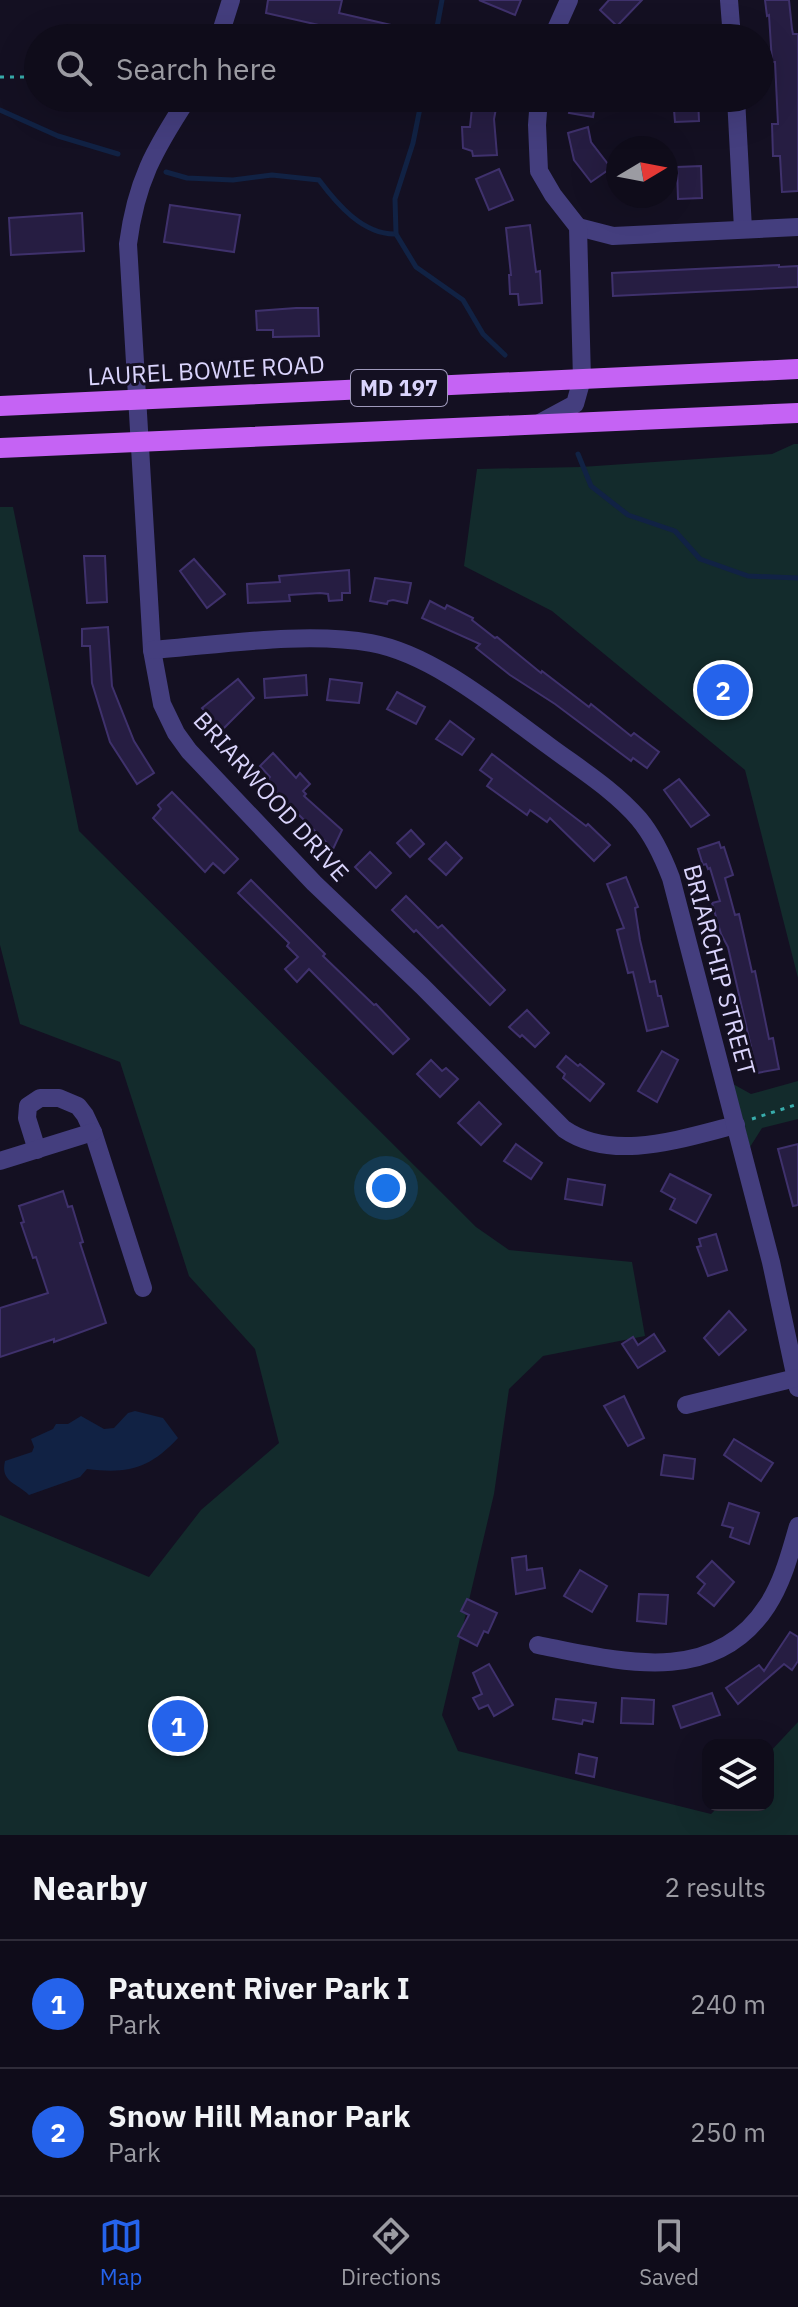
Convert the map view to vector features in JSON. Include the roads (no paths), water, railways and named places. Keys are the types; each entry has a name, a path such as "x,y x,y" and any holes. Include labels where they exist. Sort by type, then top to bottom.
{"main road":[{"name":"LAUREL BOWIE ROAD","path":"0,406 798,369"},
{"name":"MD 197","path":"0,448 798,413"}],"street":[{"path":"223,24 231,0"},
{"path":"558,24 569,0"},
{"path":"729,0 731,24"},
{"name":"BRIARWOOD DRIVE","path":"180,112 147,166 137,192 128,244 152,650 162,704 176,733 189,751 314,883 564,1129 592,1143 621,1146 652,1143 736,1125"},
{"path":"536,425 575,404 582,379 578,227 539,171 538,112"},
{"path":"737,112 743,229"},
{"path":"578,227 613,236 798,227"},
{"name":"BRIARCHIP STREET","path":"152,650 331,639 353,640 394,649 437,669 603,785 639,819 664,858 771,1262 797,1383"},
{"path":"37,1150 27,1118 28,1106 40,1098 69,1100 85,1115 143,1288"},
{"path":"0,1161 93,1132"},
{"path":"686,1405 797,1383"},
{"path":"538,1645 617,1661 650,1663 682,1661 723,1649 743,1636 769,1604 798,1526"}],"water":[{"path":"135,1411 163,1418 178,1438 147,1463 126,1470 87,1469 80,1477 29,1495 7,1478 5,1461 32,1452 31,1439 53,1429 56,1424 68,1424 81,1416 104,1429 114,1428 128,1413"}],"waterway":[{"path":"438,24 442,0"},
{"path":"0,110 58,136 118,154"},
{"path":"396,233 395,199 419,112"},
{"path":"166,172 187,178 233,180 272,175 319,180 334,199 362,224 384,233 396,234 416,267 463,300 483,334 505,355"},
{"path":"578,454 591,486 628,515 675,531 700,559 748,576 798,578"}],"place":[{"name":"Snow Hill Manor Park","path":"723,690"},
{"name":"Patuxent River Park I","path":"178,1726"}]}
